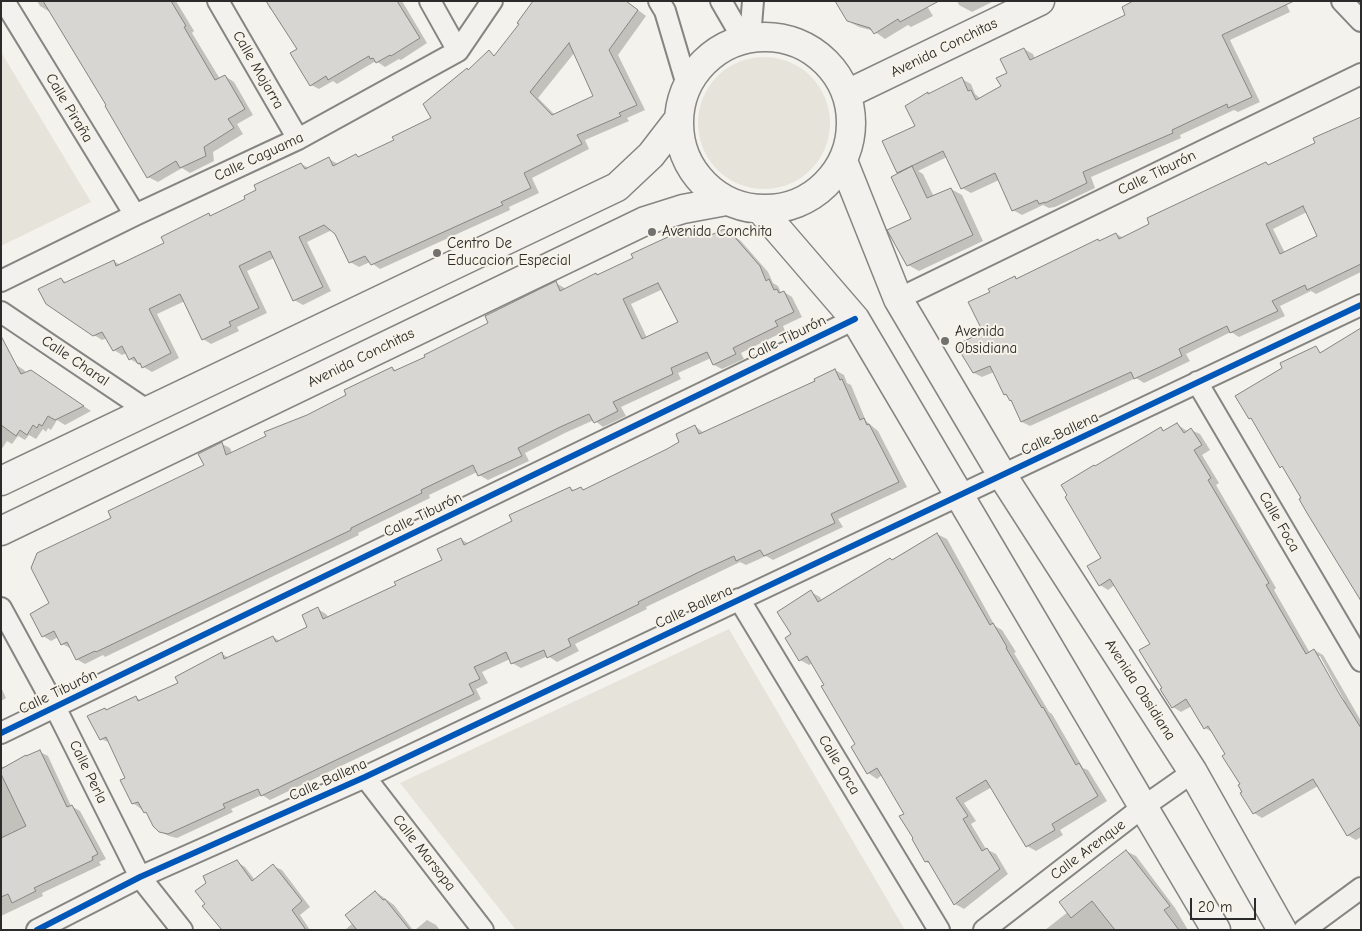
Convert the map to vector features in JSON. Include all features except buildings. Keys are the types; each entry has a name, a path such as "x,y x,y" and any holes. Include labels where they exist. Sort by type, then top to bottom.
{"street":[{"name":"Calle Piraña","path":"4,1 134,215"},
{"name":"Calle Mojarra","path":"218,1 298,139"},
{"path":"430,1 458,51"},
{"name":"Calle Caguama","path":"1,281 134,215 298,139 458,51 492,1"},
{"path":"659,1 687,85"},
{"path":"721,1 746,38"},
{"path":"746,38 753,1"},
{"name":"Avenida Conchitas","path":"847,94 1040,1"},
{"path":"1342,1 1361,21"},
{"path":"774,36 798,42 819,55 836,72 847,94 852,117 850,140 843,161 829,182 809,198 786,208 761,210 726,201 700,181 683,153 678,120 681,102 687,85 701,64 720,49 746,38 774,36"},
{"name":"Calle Tiburón","path":"898,299 1361,74"},
{"path":"1,481 617,187 650,156 678,120"},
{"name":"Avenida Obsidiana","path":"843,161 898,299 1002,475 1193,772 1282,930"},
{"name":"Avenida Conchitas","path":"1,531 645,221 684,209 726,201"},
{"path":"761,210 855,319 1216,930"},
{"name":"Calle Ballena","path":"38,930 140,878 365,777 1361,305"},
{"name":"Calle Charal","path":"1,312 148,411"},
{"name":"Calle Tiburón","path":"1,733 855,319"},
{"name":"Calle Foca","path":"1198,382 1361,662"},
{"name":"Calle Orca","path":"739,599 938,930"},
{"name":"Calle Perla","path":"1,608 55,707 140,878 182,930"},
{"name":"Calle Arenque","path":"984,930 1144,807 1193,772"},
{"name":"Calle Marsopa","path":"365,777 483,930"},
{"path":"1304,930 1361,888"}],"shaded area":[{"path":"1,52 91,202 1,246"},
{"path":"764,57 777,58 789,62 811,76 825,98 829,110 829,136 825,148 811,170 789,184 777,188 764,189 751,188 739,184 717,170 703,148 699,136 698,123 699,110 703,98 717,76 739,62 751,58"},
{"path":"729,629 905,930 516,930 400,783"}],"cycle path":[{"path":"37,930 140,877 365,777 1361,305"},
{"path":"1,733 855,319"}],"place":[{"name":"Avenida Conchita","path":"652,232"},
{"name":"Centro De Educacion Especial","path":"437,253"},
{"name":"Avenida Obsidiana","path":"945,341"}]}
